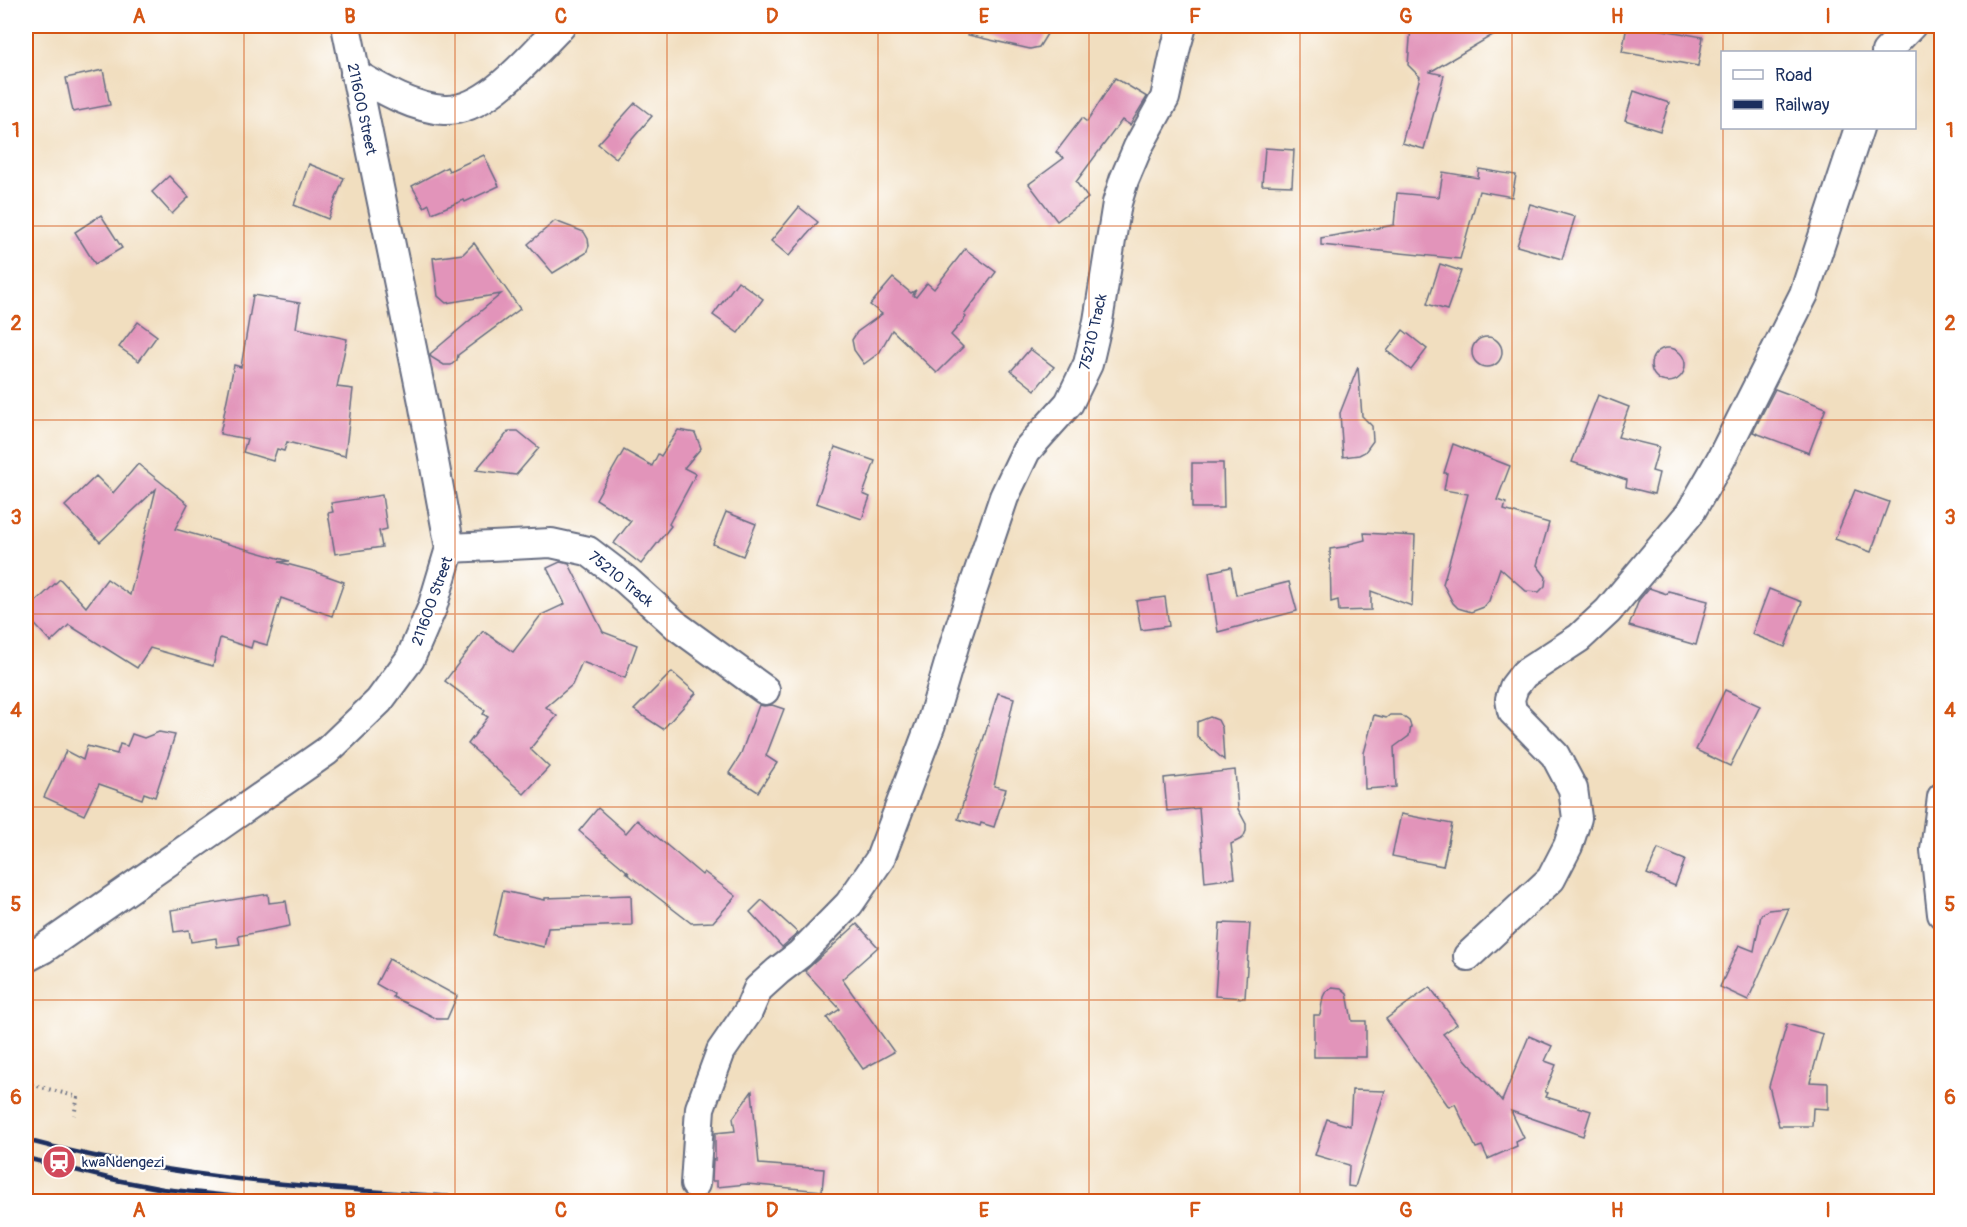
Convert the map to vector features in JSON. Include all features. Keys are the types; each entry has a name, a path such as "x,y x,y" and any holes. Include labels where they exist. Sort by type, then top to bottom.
{"street":[{"name":"211600 Street","path":"26,958 43,949 327,751 380,701 410,659 432,608 450,548 419,380 346,26"},
{"path":"355,74 383,90 428,107 447,110 466,106 499,88 561,26"},
{"name":"75210 Track","path":"695,1184 700,1108 721,1051 748,1012 758,989 800,954 849,904 880,859 931,724 957,636 1004,497 1026,451 1069,403 1088,364 1098,321 1117,203 1138,147 1165,98 1182,26"},
{"path":"1887,51 1911,26"},
{"path":"1468,956 1551,879 1568,846 1577,818 1573,789 1556,755 1512,711 1510,699 1514,687 1524,674 1579,638 1608,611 1690,513 1804,294 1859,129"},
{"name":"75210 Track","path":"450,548 551,543 588,551 626,580 677,626 765,690"},
{"path":"1941,797 1935,850 1941,914"}],"path":[{"path":"26,1083 78,1097 74,1115"}],"building":[{"path":"969,26 1052,26 1039,47 1030,49 968,35"},
{"path":"1411,26 1508,26 1430,72 1444,75 1424,149 1402,143 1420,77 1408,65"},
{"path":"1627,26 1640,26 1703,37 1698,66 1622,52"},
{"path":"103,70 110,105 73,112 66,78"},
{"path":"1115,78 1147,97 1130,125 1122,120 1076,182 1088,198 1057,221 1029,184 1064,158 1056,152 1082,118 1087,122"},
{"path":"1634,91 1669,103 1660,131 1625,120"},
{"path":"635,103 652,116 616,158 598,144"},
{"path":"1265,148 1294,150 1292,186 1262,185"},
{"path":"484,155 499,186 465,202 464,200 432,213 429,204 424,207 412,186 447,167 449,171"},
{"path":"309,164 344,178 328,219 294,205"},
{"path":"1479,169 1516,175 1512,197 1479,191 1460,259 1321,245 1321,238 1394,225 1397,193 1439,197 1443,172 1478,178"},
{"path":"169,176 189,197 172,214 152,192"},
{"path":"1530,204 1575,217 1562,259 1517,246"},
{"path":"799,207 818,222 789,256 771,241"},
{"path":"101,215 122,248 95,264 75,232"},
{"path":"555,221 584,232 589,246 586,253 553,273 528,244"},
{"path":"474,243 520,309 458,355 457,360 451,365 444,365 430,354 501,294 446,303 438,296 433,258 463,254"},
{"path":"965,249 996,272 951,335 963,347 937,373 892,330 879,353 864,364 854,350 852,340 857,332 882,314 870,305 893,278 911,293 916,290 913,295 916,297 927,283 934,289"},
{"path":"1440,264 1461,271 1447,310 1427,304"},
{"path":"738,281 763,299 738,333 713,315"},
{"path":"253,295 300,303 296,328 347,339 337,387 353,389 345,456 287,442 284,451 277,449 273,461 243,452 247,439 220,434 234,365 241,367"},
{"path":"138,322 157,336 139,361 119,347"},
{"path":"1403,330 1427,349 1411,370 1387,351"},
{"path":"1487,337 1498,341 1502,352 1498,363 1487,367 1476,363 1472,352 1476,341"},
{"path":"1668,348 1680,353 1685,365 1680,377 1668,382 1656,377 1651,365 1656,353"},
{"path":"1030,349 1054,367 1035,390 1011,371"},
{"path":"1358,367 1362,416 1372,426 1373,441 1365,452 1343,457 1340,413"},
{"path":"1775,389 1826,408 1809,453 1753,432"},
{"path":"1598,395 1629,407 1618,437 1659,447 1652,471 1659,473 1654,494 1626,487 1627,480 1572,462"},
{"path":"678,430 695,433 701,448 684,468 696,474 669,524 671,526 641,564 614,543 631,521 596,499 624,450 652,466 658,454 661,456"},
{"path":"509,431 518,431 539,448 516,475 476,470"},
{"path":"1453,444 1510,466 1497,500 1506,503 1504,510 1549,523 1537,565 1546,577 1545,586 1539,592 1526,591 1500,568 1489,601 1484,607 1471,612 1458,608 1453,603 1443,584 1468,494 1444,490 1447,473 1444,473"},
{"path":"835,447 875,461 863,494 870,497 862,519 816,503"},
{"path":"1192,463 1223,463 1224,508 1192,508"},
{"path":"138,464 188,504 175,529 289,561 279,562 344,582 332,616 281,598 267,645 253,641 251,648 220,638 213,666 150,648 137,668 69,625 51,642 26,615 26,611 60,579 86,607 107,579 130,595 156,489 100,542 65,506 96,476 113,493"},
{"path":"1855,490 1889,502 1871,552 1835,539"},
{"path":"382,495 387,529 379,531 382,547 335,554 328,513 333,512 331,503"},
{"path":"726,512 756,524 743,556 713,544"},
{"path":"1364,533 1415,536 1412,606 1371,591 1371,610 1339,611 1338,600 1331,602 1330,549 1349,546 1349,544 1365,540"},
{"path":"560,562 569,564 603,632 637,645 625,678 582,662 572,685 546,707 557,716 530,749 549,767 524,794 468,744 488,717 483,714 485,711 445,681 483,631 513,652 541,615 565,604 547,568"},
{"path":"1231,567 1236,595 1289,582 1297,611 1218,632 1209,572"},
{"path":"1649,588 1667,594 1668,591 1708,601 1696,645 1629,626 1639,600"},
{"path":"1769,589 1802,602 1785,647 1752,634"},
{"path":"1165,597 1169,626 1141,630 1136,601"},
{"path":"672,672 696,693 663,729 634,710"},
{"path":"1725,690 1760,706 1730,766 1696,750"},
{"path":"998,693 1014,698 994,786 1006,789 994,827 981,823 980,826 958,819"},
{"path":"759,705 772,705 784,709 766,756 777,763 758,792 729,773 740,756"},
{"path":"1374,715 1386,718 1390,715 1401,715 1409,721 1411,726 1409,736 1394,747 1396,787 1365,789 1364,753"},
{"path":"1210,717 1218,720 1222,728 1224,760 1197,736 1197,722"},
{"path":"159,732 175,735 155,797 144,793 142,799 99,784 84,815 44,797 66,751 83,760 87,746 117,754 120,744 127,746 132,734 144,738"},
{"path":"1235,770 1238,809 1246,824 1246,831 1243,838 1231,844 1235,878 1205,882 1199,808 1167,811 1164,778"},
{"path":"598,808 626,833 637,820 702,875 704,872 736,896 713,922 691,923 625,872 629,873 579,831"},
{"path":"1401,814 1452,824 1443,866 1392,856"},
{"path":"1658,849 1685,860 1675,886 1647,874"},
{"path":"503,891 545,900 545,898 631,895 632,925 548,928 544,947 493,935"},
{"path":"268,894 269,903 286,901 290,926 238,936 240,944 217,947 216,938 191,942 189,930 174,932 171,910"},
{"path":"762,900 798,933 782,947 750,912"},
{"path":"1789,908 1748,1000 1720,987 1739,945 1754,951 1761,915 1768,910"},
{"path":"1220,923 1250,924 1245,998 1215,996"},
{"path":"857,924 878,947 842,979 894,1052 863,1069 827,1018 840,1009 805,971"},
{"path":"389,959 457,996 447,1019 437,1019 393,997 394,994 376,984"},
{"path":"1332,987 1341,988 1347,993 1352,1021 1366,1021 1366,1057 1314,1057 1314,1015 1320,1015 1323,997"},
{"path":"1430,987 1457,1024 1443,1034 1502,1101 1529,1036 1552,1046 1545,1061 1556,1065 1545,1092 1548,1093 1546,1097 1591,1111 1583,1136 1511,1111 1524,1138 1516,1142 1517,1146 1488,1159 1482,1146 1476,1148 1455,1104 1449,1107 1386,1019"},
{"path":"1787,1024 1823,1034 1810,1082 1828,1083 1828,1109 1813,1108 1812,1126 1779,1126 1769,1086"},
{"path":"1352,1090 1385,1091 1355,1187 1348,1186 1349,1165 1315,1155 1327,1119 1350,1126"},
{"path":"752,1091 759,1164 824,1169 822,1191 747,1184 717,1187 717,1181 712,1181 715,1133 735,1131 733,1118"}],"railway":[{"path":"26,1140 88,1155 214,1176 341,1189 533,1202"},
{"path":"26,1158 163,1189 288,1202"}],"place":[{"name":"kwaNdengezi","path":"59,1162"}]}
